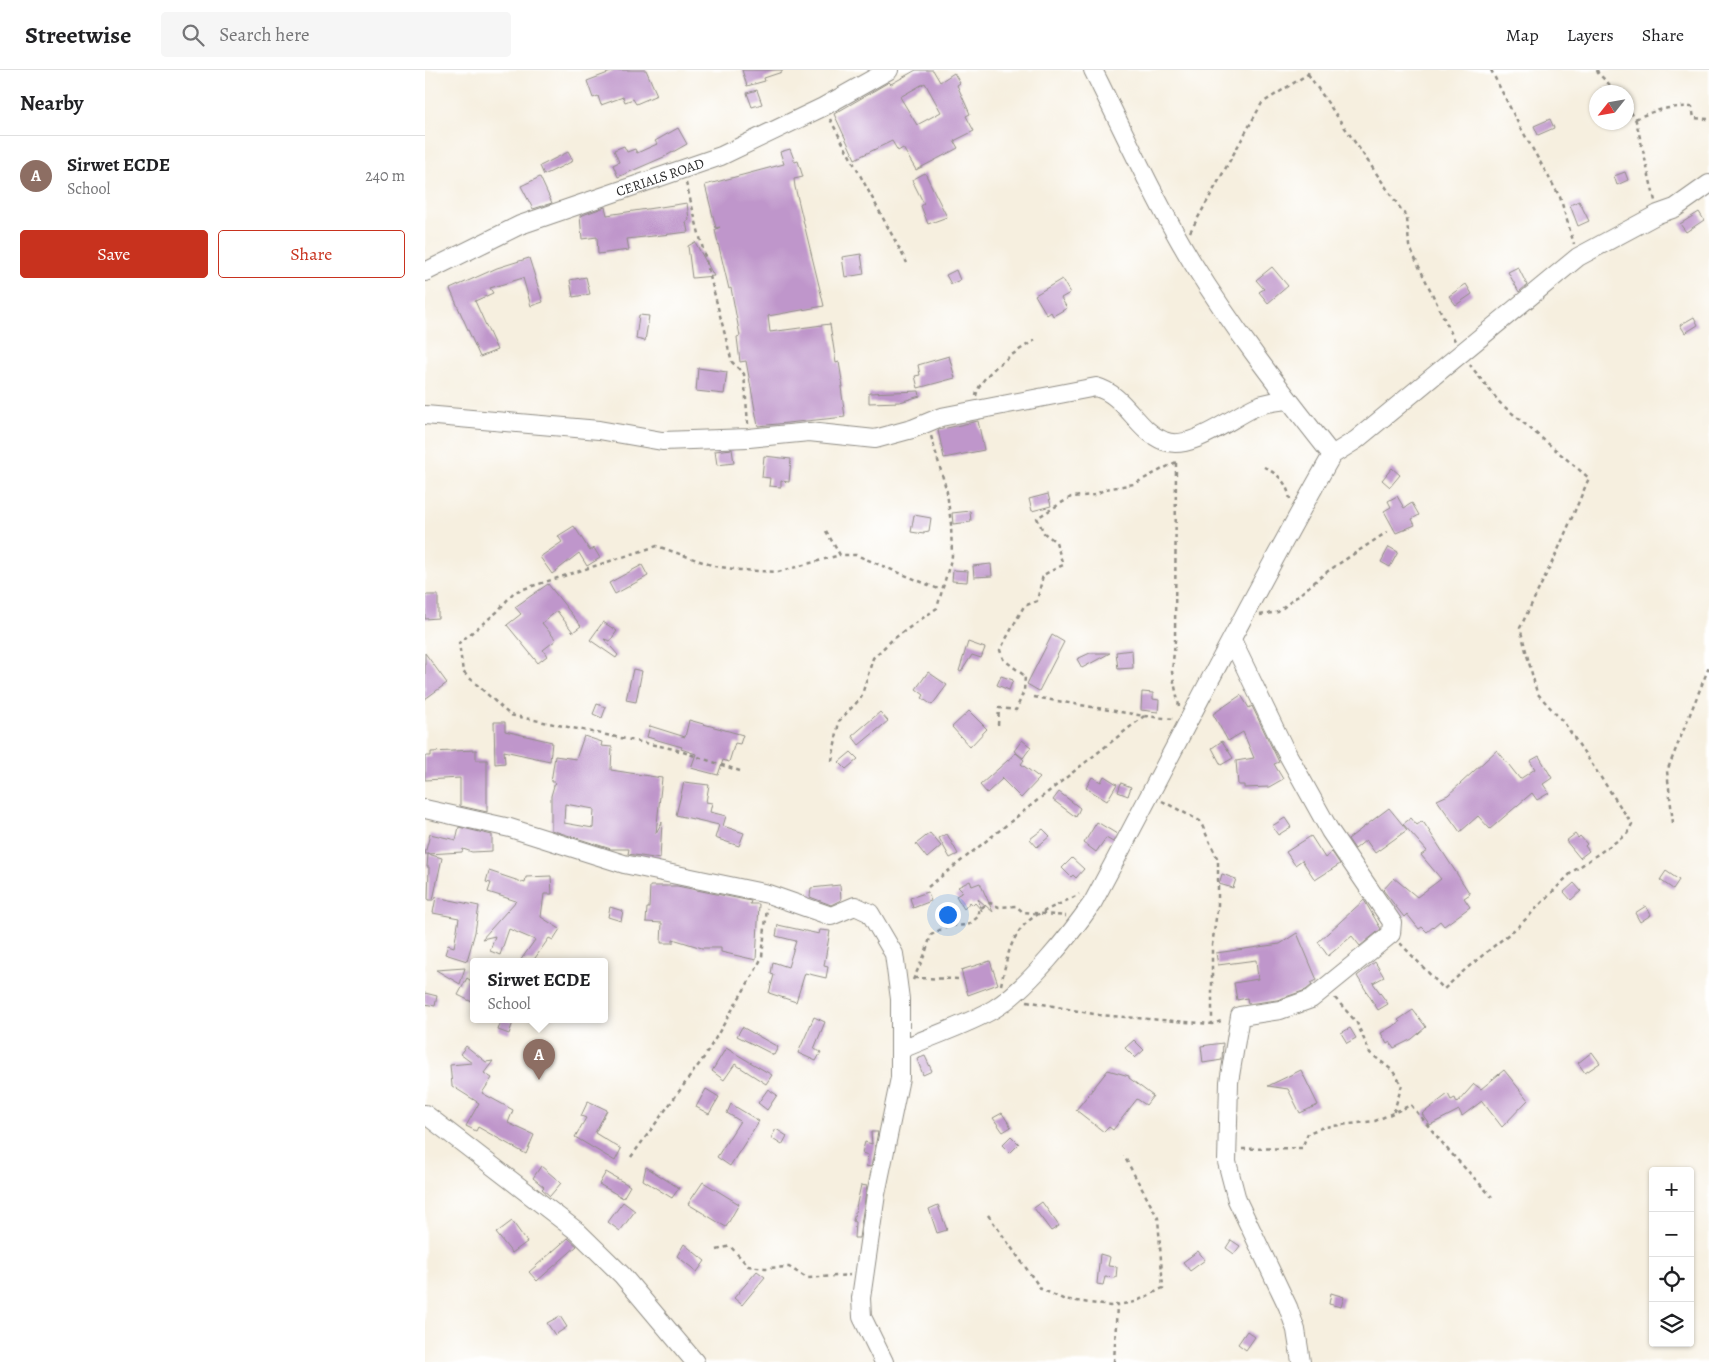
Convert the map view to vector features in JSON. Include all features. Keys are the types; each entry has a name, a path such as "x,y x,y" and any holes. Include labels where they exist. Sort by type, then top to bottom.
{"street":[{"path":"1093,70 1160,205 1183,245 1227,315 1289,400 1333,455"},
{"name":"CERIALS ROAD","path":"425,272 528,222 721,156 823,107 886,71"},
{"path":"902,1049 992,1010 1005,992 1083,917 1105,880 1150,794 1187,716 1232,640 1241,619 1333,455 1356,440 1578,257 1658,214 1675,208 1709,184"},
{"path":"425,415 599,430 662,441 749,438 809,432 875,439 941,417 1096,387 1108,390 1122,402 1151,435 1165,442 1180,444 1192,440 1257,406 1289,400"},
{"path":"1232,640 1283,746 1330,831 1392,918 1391,934 1311,999 1280,1010 1240,1016 1229,1082 1226,1149 1230,1181 1237,1200 1288,1307 1296,1330 1301,1362"},
{"path":"425,809 511,828 625,864 768,894 831,916 855,906 870,913 894,954 900,999 902,1049 900,1078 876,1194 861,1298 862,1317 884,1362"},
{"path":"425,1114 578,1232 622,1275 695,1362"}],"path":[{"path":"1183,245 1262,103 1308,74 1309,70"},
{"path":"1491,70 1519,125 1560,197 1578,257"},
{"path":"1596,71 1610,85"},
{"path":"1308,74 1407,218 1409,246 1461,354 1500,403 1589,478 1559,550 1520,628 1537,693 1565,724 1632,824 1627,834 1572,872 1520,925 1444,989 1391,934"},
{"path":"1658,214 1635,119 1650,111 1659,112 1670,106 1692,107 1694,118 1709,119"},
{"path":"823,107 907,263"},
{"path":"683,170 733,362 744,374 749,438"},
{"path":"973,412 978,388 1003,361 1035,340"},
{"path":"831,761 839,721 861,698 873,658 892,640 937,608 951,556 951,524 947,492 927,423"},
{"path":"1034,697 1145,716 1187,716 1171,672 1175,641 1176,462 1180,444"},
{"path":"998,725 999,708 1016,710 1024,691 1025,676 1003,659 1000,650 1024,606 1037,601 1043,575 1063,565 1056,542 1044,533 1037,518 1071,497 1094,495 1107,488 1134,484 1176,462"},
{"path":"1264,467 1281,476 1298,515"},
{"path":"826,531 840,554"},
{"path":"1241,619 1278,612 1328,572 1387,532"},
{"path":"740,771 674,749 510,715 463,672 459,643 497,612 514,592 657,546 714,566 749,571 778,572 840,554 856,556 941,590"},
{"path":"1673,823 1667,772 1709,667"},
{"path":"928,887 1145,716"},
{"path":"1150,794 1199,822 1219,860 1218,905 1212,945 1212,1024"},
{"path":"1105,880 1042,913 1020,929 1009,947 1005,992 1099,1015 1212,1024 1240,1016"},
{"path":"631,1157 705,1056 755,971 762,957 768,894"},
{"path":"910,988 931,935 947,926 968,925 979,916 979,909 990,903 999,908 1016,906 1023,912 1083,917"},
{"path":"914,978 960,979"},
{"path":"1326,988 1357,1023 1370,1054 1392,1070 1402,1085 1393,1115"},
{"path":"1226,1149 1302,1148 1308,1133 1324,1127 1375,1121 1393,1115 1411,1105 1449,1151 1492,1197"},
{"path":"988,1215 1041,1289 1063,1299 1109,1306 1135,1302 1163,1288 1158,1218 1124,1156"},
{"path":"717,1250 730,1246 748,1266 765,1268 789,1267 807,1278 864,1274"},
{"path":"1114,1362 1117,1305"}],"building":[{"path":"616,70 646,70 657,95 636,104 633,99 625,102 623,97 601,105 598,96 593,98 587,81"},
{"path":"742,70 782,70 782,72 764,78 765,81 747,86"},
{"path":"916,70 933,70 940,82 954,73 960,83 957,85 970,114 966,116 974,131 954,141 958,148 916,170 903,148 898,151 892,141 855,159 834,114 889,82 891,84","holes":["925,83 941,112 917,125 900,97"]},
{"path":"757,90 762,104 752,107 747,93"},
{"path":"1550,119 1554,128 1538,135 1534,126"},
{"path":"678,128 687,144 664,157 618,177 613,165 619,162 614,150 624,146 627,152 635,149 637,153 657,144 655,141"},
{"path":"790,149 795,162 798,161 803,177 794,179 795,187 824,306 768,316 770,332 830,324 836,363 839,362 845,417 758,426 746,361 740,362 737,337 740,336 731,288 729,289 715,230 720,227 716,228 705,185 784,164 780,152"},
{"path":"568,152 573,161 544,175 540,166"},
{"path":"1625,172 1628,180 1617,185 1614,176"},
{"path":"925,173 947,217 928,224 921,206 924,204 912,180"},
{"path":"540,177 552,203 533,209 521,186"},
{"path":"1579,201 1589,221 1578,226 1570,205"},
{"path":"687,203 689,220 686,222 688,232 627,239 629,250 598,254 597,237 582,239 580,216 605,207 607,215"},
{"path":"1699,212 1704,220 1686,232 1680,224"},
{"path":"695,242 714,276 692,278 688,246"},
{"path":"861,254 864,274 845,277 842,257"},
{"path":"529,258 543,302 531,306 523,278 490,288 493,293 475,301 497,350 480,357 450,289 497,268"},
{"path":"1272,267 1288,286 1268,303 1259,292 1264,289 1256,280"},
{"path":"1518,267 1527,285 1519,292 1508,272"},
{"path":"956,270 960,280 951,284 946,275"},
{"path":"586,277 590,294 573,297 570,280"},
{"path":"1062,279 1070,293 1061,298 1067,308 1053,316 1051,312 1047,315 1035,295"},
{"path":"1466,284 1472,294 1456,305 1449,296"},
{"path":"639,315 649,316 645,341 636,339"},
{"path":"1694,317 1698,325 1685,333 1680,325"},
{"path":"949,356 955,378 918,388 915,376 920,375 918,365"},
{"path":"698,368 727,372 724,394 696,391"},
{"path":"919,391 920,396 900,402 869,403 869,393"},
{"path":"978,421 984,450 944,458 938,430"},
{"path":"732,449 734,463 717,465 715,451"},
{"path":"764,456 791,459 789,482 781,481 781,487 769,486 770,478 762,477"},
{"path":"1392,468 1400,475 1390,487 1382,480"},
{"path":"1048,494 1051,506 1032,511 1029,499"},
{"path":"1397,496 1404,508 1412,503 1419,515 1412,519 1415,525 1396,533 1384,511 1391,507 1388,501"},
{"path":"970,511 971,522 953,524 952,513"},
{"path":"914,515 931,518 929,531 924,532 924,534 911,532"},
{"path":"574,526 590,551 594,548 600,558 587,566 579,553 552,574 540,557 562,542 558,536"},
{"path":"1389,547 1398,552 1390,567 1381,562"},
{"path":"991,564 992,576 974,577 973,566"},
{"path":"642,565 648,576 615,594 609,583"},
{"path":"953,570 968,571 967,582 952,581"},
{"path":"548,584 581,626 573,632 557,611 542,623 556,640 543,650 547,656 538,663 507,625 521,614 515,607"},
{"path":"425,595 438,595 438,618 425,619"},
{"path":"603,622 617,631 610,641 604,639 618,655 616,658 590,640"},
{"path":"1052,635 1064,642 1039,691 1027,684"},
{"path":"968,642 985,648 981,658 972,655 961,672 959,671"},
{"path":"1132,650 1133,668 1118,669 1116,652"},
{"path":"425,653 447,683 425,699"},
{"path":"1090,653 1110,653 1082,668 1077,659"},
{"path":"633,669 642,671 636,702 626,700"},
{"path":"928,672 947,685 932,705 922,698 924,695 916,689"},
{"path":"1001,676 1013,680 1009,690 997,685"},
{"path":"1142,692 1153,693 1153,699 1159,700 1158,712 1141,710"},
{"path":"1241,695 1249,708 1252,706 1279,762 1274,764 1283,779 1269,787 1244,788 1244,785 1238,785 1236,761 1254,758 1243,732 1228,741 1213,714"},
{"path":"597,704 606,707 602,718 593,714"},
{"path":"969,711 987,729 970,747 952,727"},
{"path":"880,712 888,721 859,745 852,736"},
{"path":"689,720 743,735 740,744 735,743 729,762 723,760 718,775 691,768 696,754 681,749 682,747 647,737 650,726 685,737"},
{"path":"494,722 505,722 505,731 552,742 550,761 504,751 505,763 495,764"},
{"path":"584,736 602,742 601,746 612,747 611,770 662,778 656,833 662,822 660,859 628,854 629,849 611,849 551,830 551,796 555,782 551,782 555,756 576,759","holes":["565,804 594,809 593,828 564,823"]},
{"path":"1022,740 1031,747 1023,758 1014,751"},
{"path":"1222,741 1233,758 1221,765 1212,748"},
{"path":"476,750 476,760 487,760 487,812 460,806 460,778 425,780 425,756 431,756 431,752"},
{"path":"1497,750 1520,779 1535,769 1530,761 1539,756 1552,778 1543,784 1549,793 1537,800 1532,793 1490,829 1478,816 1460,832 1437,800 1448,795"},
{"path":"851,752 858,759 846,769 839,762"},
{"path":"1016,753 1024,760 1021,764 1040,778 1021,798 1002,779 987,793 980,785"},
{"path":"1104,776 1117,784 1107,801 1086,788 1092,777 1101,782"},
{"path":"684,782 709,785 706,802 712,803 710,812 726,816 723,826 744,833 739,846 715,838 719,825 676,815"},
{"path":"1121,783 1131,787 1128,796 1118,792"},
{"path":"1059,792 1080,808 1076,817 1053,800"},
{"path":"1389,808 1407,830 1375,853 1366,840 1355,849 1348,839"},
{"path":"1285,818 1291,827 1278,835 1272,826"},
{"path":"1411,818 1417,825 1421,822 1424,823 1470,894 1464,898 1470,907 1444,926 1440,921 1427,932 1422,927 1419,929 1407,914 1404,917 1383,890 1394,878 1417,897 1441,879 1421,855 1427,851 1403,824"},
{"path":"1097,822 1117,834 1113,842 1106,838 1096,852 1084,843"},
{"path":"459,827 492,835 492,851 472,852 463,849 462,852 425,854 430,834 456,840"},
{"path":"1043,829 1050,836 1037,847 1030,839"},
{"path":"930,833 941,846 927,858 916,844"},
{"path":"947,834 958,854 950,858 939,838"},
{"path":"1575,834 1578,838 1580,836 1587,844 1585,846 1589,851 1580,858 1566,841"},
{"path":"1311,836 1325,858 1332,852 1340,864 1315,880 1302,860 1295,865 1286,852"},
{"path":"428,854 442,858 433,900 428,900"},
{"path":"1072,858 1084,869 1076,878 1073,875 1071,877 1062,868"},
{"path":"489,871 525,883 526,877 551,876 552,894 544,894 541,917 560,929 553,940 549,938 535,958 522,958 535,940 509,929 500,955 490,951 495,936 482,939 516,901 488,892 491,883 486,882"},
{"path":"1666,871 1679,880 1673,889 1660,880"},
{"path":"1222,874 1236,879 1233,888 1219,884"},
{"path":"970,881 972,886 980,883 993,912 978,899 982,911 975,903 973,905 970,902 964,909 956,896 963,892 958,887"},
{"path":"1574,883 1581,891 1571,900 1564,892"},
{"path":"840,885 841,900 831,905 810,897 811,888"},
{"path":"650,886 677,886 751,901 750,904 759,904 756,960 721,952 721,948 702,948 673,939 673,943 661,943 662,923 646,922"},
{"path":"928,892 931,901 913,908 910,898"},
{"path":"436,897 479,906 475,932 467,961 445,954 448,945 454,947 459,918 433,913"},
{"path":"1364,900 1381,929 1360,946 1352,936 1328,956 1318,942"},
{"path":"1646,906 1651,915 1640,922 1635,913"},
{"path":"610,907 623,911 621,921 608,917"},
{"path":"778,925 819,934 820,930 830,931 824,966 828,967 826,978 805,973 796,1002 769,993 774,975 771,974 773,962 788,967 796,941 776,936"},
{"path":"1297,933 1317,980 1311,983 1312,985 1306,990 1277,1000 1248,1004 1247,998 1237,1000 1234,983 1258,979 1256,960 1218,965 1216,953 1280,944"},
{"path":"990,961 998,984 968,995 961,970"},
{"path":"1375,962 1384,977 1373,983 1388,1004 1378,1010 1357,976"},
{"path":"465,968 460,984 436,970"},
{"path":"467,978 470,980 470,1001 458,995"},
{"path":"425,993 437,996 435,1006 425,1004"},
{"path":"1413,1010 1426,1027 1412,1039 1394,1048 1390,1042 1387,1044 1381,1033 1400,1022 1398,1020"},
{"path":"814,1017 825,1022 814,1049 821,1052 816,1061 798,1053"},
{"path":"501,1023 513,1023 509,1034 498,1030"},
{"path":"742,1027 778,1047 774,1055 737,1036"},
{"path":"1350,1028 1356,1038 1347,1043 1341,1033"},
{"path":"1134,1040 1144,1050 1135,1058 1125,1048"},
{"path":"1223,1043 1222,1060 1203,1063 1201,1046"},
{"path":"466,1046 486,1062 493,1061 484,1073 492,1078 482,1093 513,1110 508,1123 534,1135 526,1154 478,1127 476,1131 466,1126 479,1103 452,1086 450,1065 472,1063 460,1054"},
{"path":"726,1048 772,1075 766,1084 735,1064 724,1080 712,1071"},
{"path":"1592,1052 1600,1063 1585,1073 1578,1063"},
{"path":"925,1056 932,1071 923,1075 917,1059"},
{"path":"1108,1070 1129,1076 1129,1078 1153,1096 1146,1105 1137,1099 1113,1130 1109,1127 1104,1132 1076,1110"},
{"path":"1301,1070 1318,1105 1300,1113 1288,1089 1268,1086"},
{"path":"1504,1070 1528,1100 1502,1127 1482,1101 1462,1116 1459,1110 1430,1125 1422,1114 1448,1094 1451,1100 1455,1098 1457,1103 1474,1084 1481,1089"},
{"path":"706,1089 719,1097 709,1114 696,1107"},
{"path":"768,1089 777,1095 767,1110 758,1103"},
{"path":"588,1101 607,1110 595,1133 621,1149 615,1161 575,1137 586,1118 581,1116"},
{"path":"731,1104 759,1121 730,1166 717,1157 740,1121 727,1113"},
{"path":"1002,1113 1011,1127 1003,1132 993,1118"},
{"path":"776,1129 787,1136 782,1145 771,1138"},
{"path":"871,1132 878,1132 871,1167 866,1166 868,1155 862,1153 865,1142 872,1144"},
{"path":"1011,1136 1019,1144 1010,1153 1002,1145"},
{"path":"541,1166 561,1183 550,1196 542,1189 544,1187 533,1178"},
{"path":"646,1167 679,1188 672,1198 643,1180"},
{"path":"606,1172 630,1186 623,1198 599,1184"},
{"path":"703,1182 739,1204 726,1227 688,1204"},
{"path":"861,1185 867,1186 859,1238 854,1238 855,1222 853,1221"},
{"path":"623,1202 635,1211 620,1231 608,1222"},
{"path":"1042,1202 1059,1226 1051,1231 1034,1208"},
{"path":"938,1205 947,1230 937,1233 929,1209"},
{"path":"512,1221 527,1242 512,1253 496,1233"},
{"path":"568,1238 577,1246 537,1281 529,1272"},
{"path":"1231,1240 1240,1246 1234,1254 1226,1248"},
{"path":"684,1244 705,1261 697,1272 677,1256"},
{"path":"1198,1251 1205,1260 1190,1271 1183,1262"},
{"path":"1100,1254 1110,1257 1108,1266 1117,1267 1116,1278 1105,1277 1103,1285 1097,1284"},
{"path":"757,1271 765,1277 742,1305 734,1298"},
{"path":"1331,1293 1344,1297 1341,1307 1329,1304"},
{"path":"560,1316 567,1327 555,1335 547,1323"},
{"path":"1247,1331 1255,1337 1246,1350 1238,1344"}],"place":[{"name":"Sirwet ECDE","path":"539,1080"}]}
